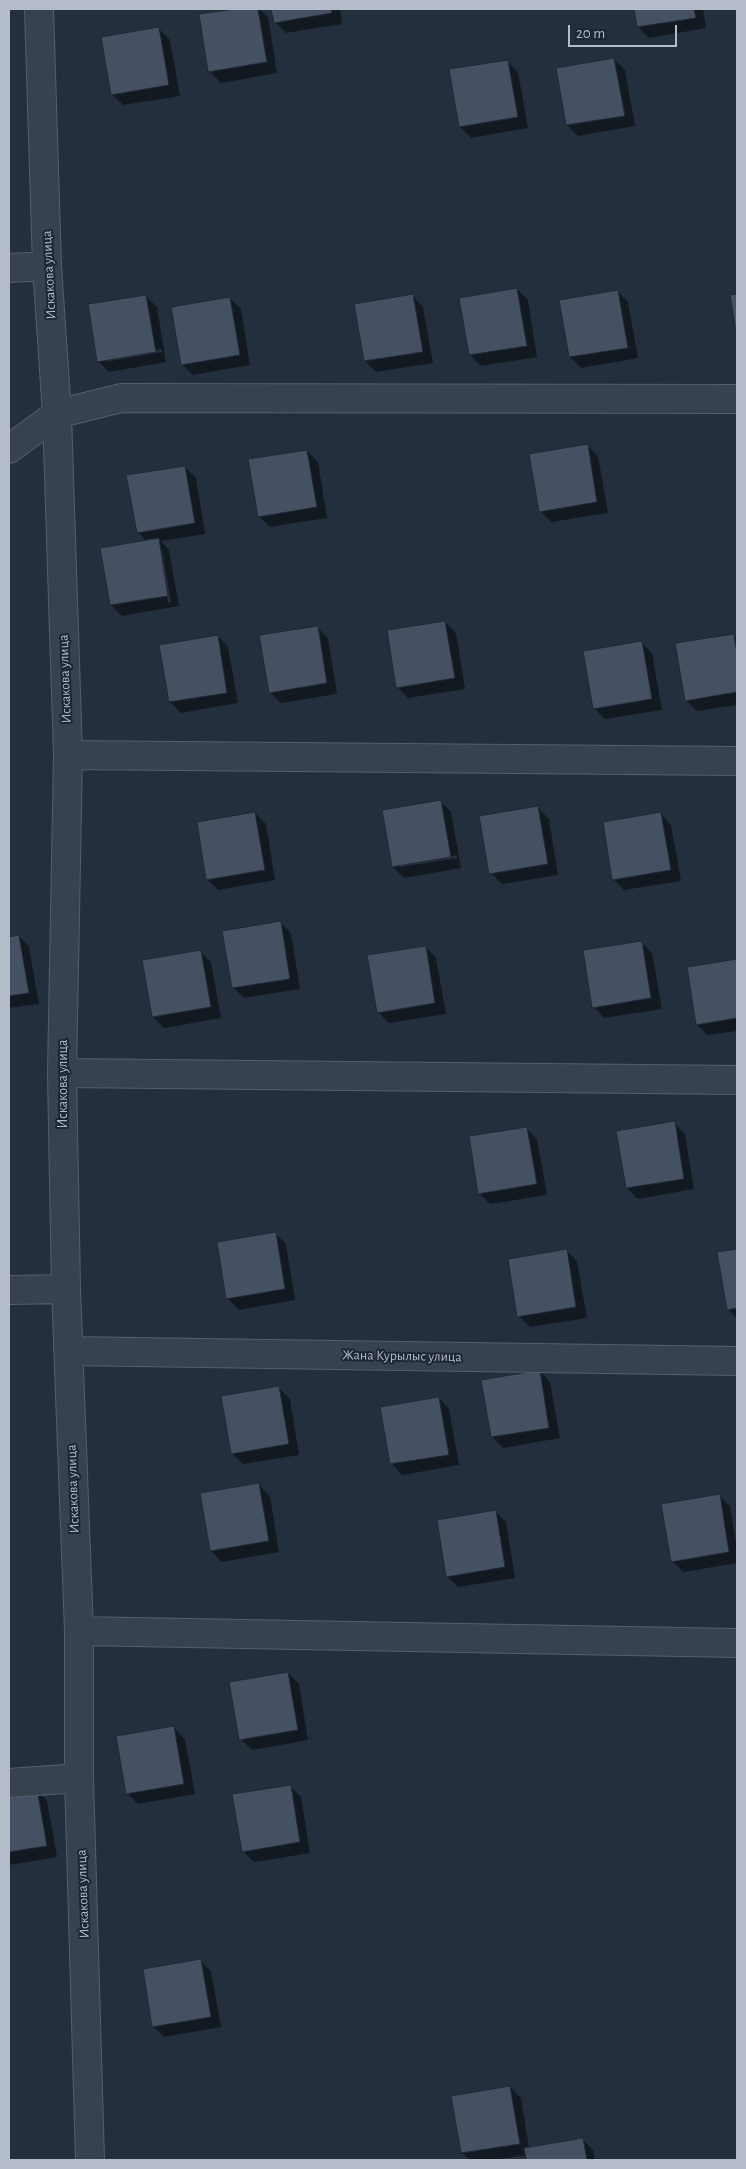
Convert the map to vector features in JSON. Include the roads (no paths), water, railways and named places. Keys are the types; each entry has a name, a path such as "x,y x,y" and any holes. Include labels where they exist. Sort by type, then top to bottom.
{"street":[{"name":"Искакова улица","path":"40,9 47,266 57,414 68,755 62,1073 66,1289 79,1631 79,1778 90,2160"},
{"path":"9,268 47,266"},
{"path":"9,449 57,414 122,398 737,399"},
{"path":"68,755 737,762"},
{"path":"62,1073 737,1080"},
{"path":"9,1290 66,1289"},
{"name":"Жана Курылыс улица","path":"68,1351 737,1361"},
{"path":"79,1631 737,1643"},
{"path":"9,1783 79,1778"}]}
